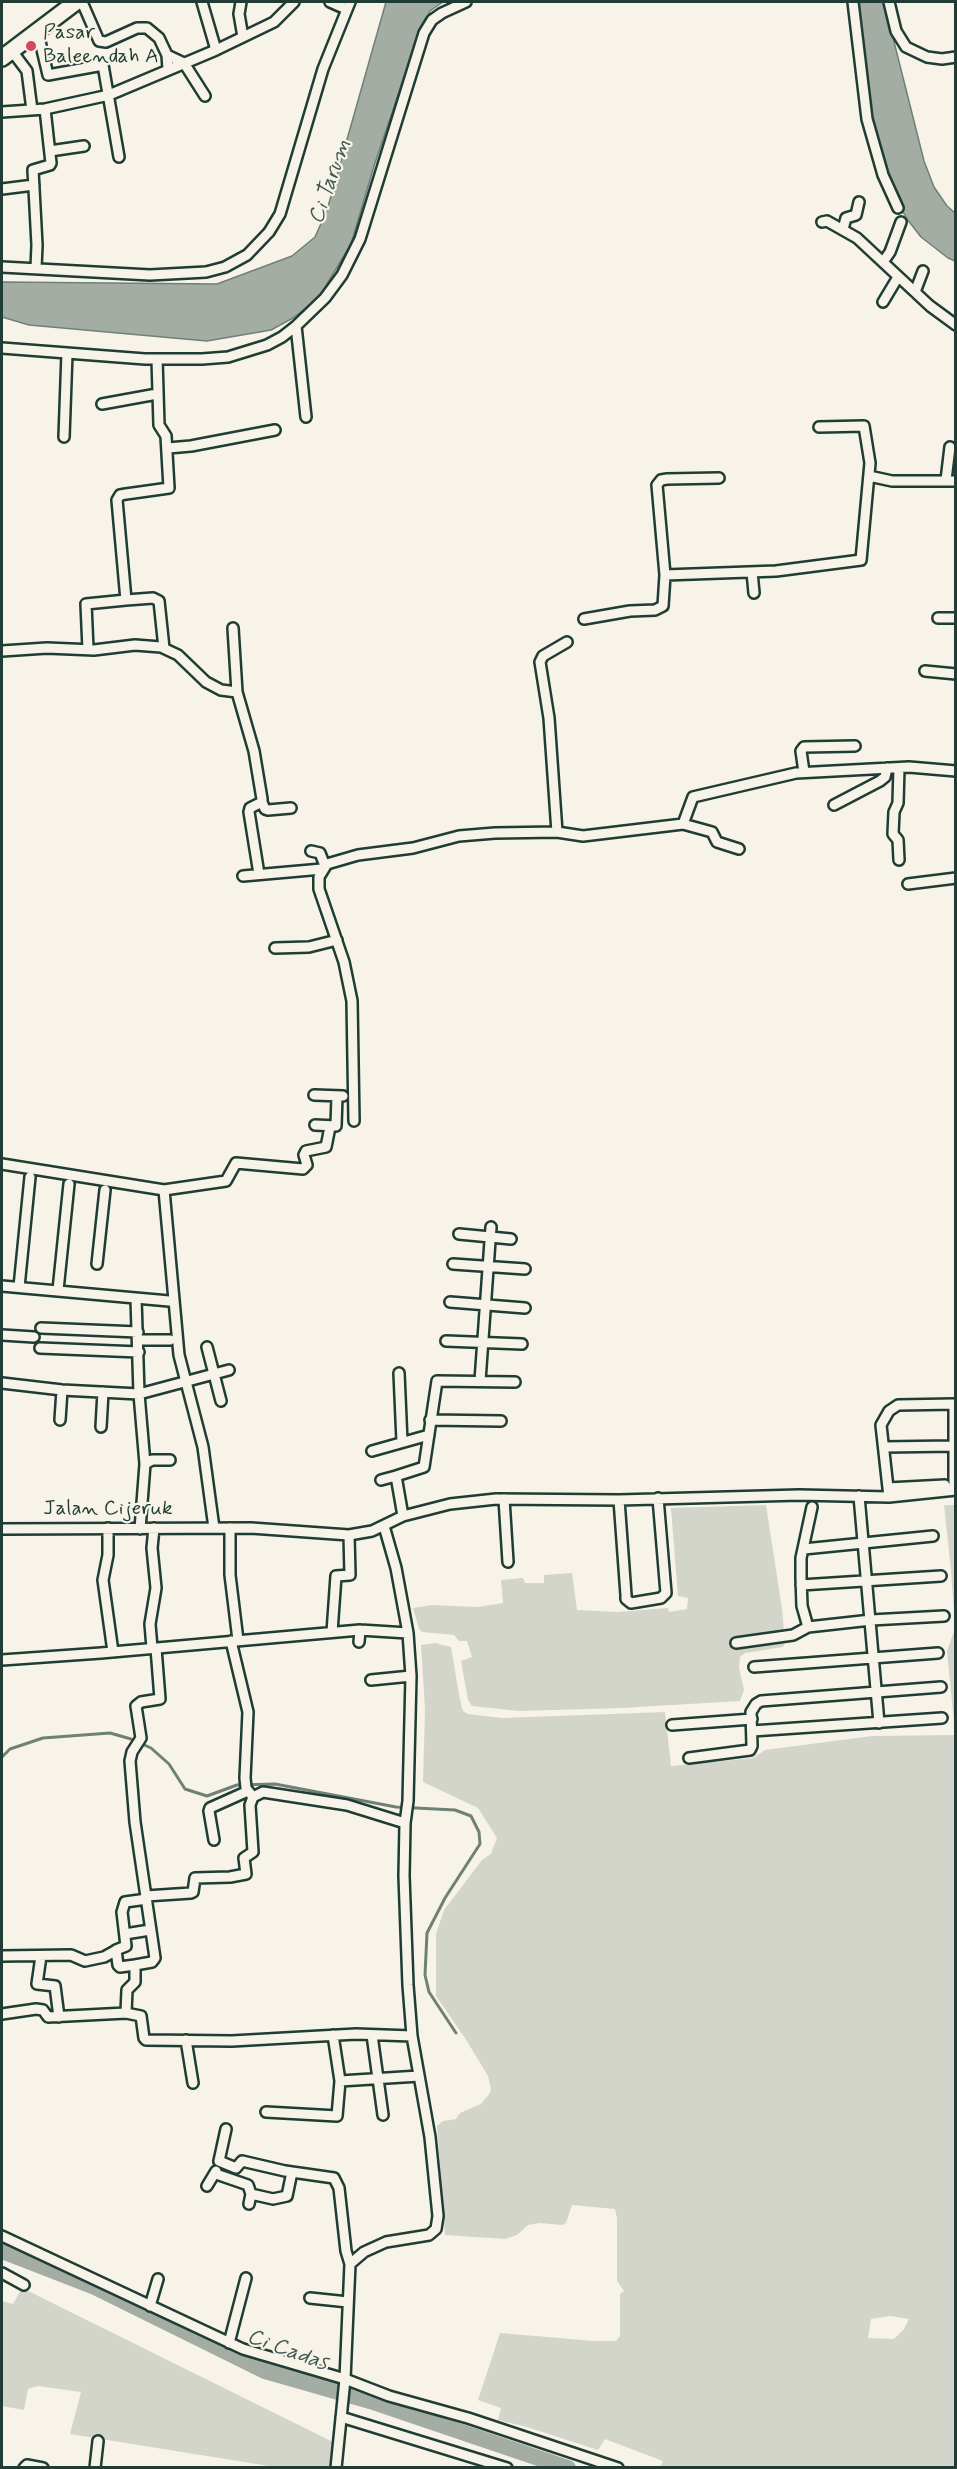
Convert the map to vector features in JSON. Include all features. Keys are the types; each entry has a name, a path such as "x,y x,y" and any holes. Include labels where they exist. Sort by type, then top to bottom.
{"main road":[{"path":"7,55 76,2"}],"street":[{"path":"82,2 99,41 105,42 137,28 147,28 159,38 167,55 168,69"},
{"path":"202,2 216,50"},
{"path":"241,2 239,14 243,37"},
{"path":"2,112 45,109 109,95 216,50 274,22 294,2"},
{"path":"2,267 150,275 206,272 225,267 247,255 268,232 280,214 320,80 348,5 330,2"},
{"path":"2,348 157,359 228,357 267,345 297,326 325,298 342,275 360,239 416,56 432,20 466,2"},
{"path":"853,2 869,128 883,175 898,208"},
{"path":"889,2 896,31 906,47 927,57 942,59 956,57"},
{"path":"39,36 47,74 103,64 119,157"},
{"path":"7,55 27,71 32,110"},
{"path":"167,55 184,63 205,96"},
{"path":"36,268 33,169 50,165 45,109"},
{"path":"50,151 84,146"},
{"path":"2,189 34,185"},
{"path":"843,229 846,218 856,215 859,202"},
{"path":"822,222 827,221 863,237 898,277 956,324"},
{"path":"883,262 890,252 901,222"},
{"path":"915,292 923,271"},
{"path":"883,302 898,277"},
{"path":"297,326 300,338 306,417"},
{"path":"64,437 67,353"},
{"path":"126,600 117,500 120,495 168,489 168,448 166,436 159,425 157,359"},
{"path":"102,404 157,394"},
{"path":"664,574 752,572 861,560 870,463 864,426 819,427"},
{"path":"168,448 191,446 275,429"},
{"path":"869,476 891,481 951,480 950,447"},
{"path":"584,619 660,608 663,604 664,574 657,485 661,480 667,479 719,478"},
{"path":"752,572 754,593"},
{"path":"88,649 86,604 153,598 159,601 164,648"},
{"path":"938,618 956,618"},
{"path":"233,628 237,692 254,751 262,802 268,810 291,808"},
{"path":"557,832 549,717 540,662 543,656 567,642"},
{"path":"2,651 88,649 135,645 164,648 178,655 206,682 221,690 237,692"},
{"path":"925,671 956,674"},
{"path":"804,772 801,751 804,747 855,746"},
{"path":"683,824 690,800 694,796 804,772 887,768 956,771"},
{"path":"834,805 880,781 885,777 887,768"},
{"path":"899,768 898,803 894,812 893,834 898,840 899,860"},
{"path":"260,874 249,812 250,808 262,802"},
{"path":"243,876 323,868 332,862 358,855 413,848 459,836 495,833 557,832 583,836 683,824 712,832 718,843 739,849"},
{"path":"311,851 320,853 323,868 319,877 319,889 337,940 352,1000 354,1121"},
{"path":"908,884 956,878"},
{"path":"275,948 309,947 337,940"},
{"path":"314,1095 352,1096"},
{"path":"315,1125 330,1127 338,1124 337,1096"},
{"path":"2,1164 164,1190 226,1181 236,1163 303,1169 307,1165 304,1155 306,1151 327,1145 330,1127"},
{"path":"19,1287 30,1177"},
{"path":"58,1290 69,1184"},
{"path":"97,1264 105,1190"},
{"path":"164,1190 178,1342 184,1380 202,1447 214,1528"},
{"path":"480,1381 490,1232"},
{"path":"459,1234 490,1232 511,1239"},
{"path":"453,1264 525,1269"},
{"path":"2,1286 170,1301"},
{"path":"136,1298 139,1394 145,1464 140,1528"},
{"path":"450,1302 525,1308"},
{"path":"40,1328 170,1340"},
{"path":"2,1335 34,1337"},
{"path":"446,1341 522,1344"},
{"path":"207,1347 221,1401"},
{"path":"40,1348 139,1352"},
{"path":"2,1383 62,1390 139,1394 184,1380 229,1370"},
{"path":"399,1373 402,1442"},
{"path":"381,1479 423,1468 437,1381 515,1382"},
{"path":"60,1420 62,1390"},
{"path":"100,1427 103,1392"},
{"path":"888,1493 881,1425 892,1407 955,1404 954,1488"},
{"path":"430,1420 501,1421"},
{"path":"372,1451 429,1435"},
{"path":"884,1447 953,1446"},
{"path":"145,1464 152,1460 170,1460"},
{"path":"396,1476 403,1516"},
{"name":"Jalan Cijeruk","path":"2,1529 230,1528 286,1529 349,1535 384,1526 403,1516 464,1502 504,1499 619,1500 799,1495 859,1496 954,1488"},
{"path":"859,1496 879,1723"},
{"path":"619,1500 626,1599 631,1603 661,1598 666,1593 658,1498"},
{"path":"504,1499 508,1562"},
{"path":"808,1627 802,1606 801,1585 804,1549 812,1508"},
{"path":"350,2264 364,2252 386,2242 426,2237 436,2229 438,2216 430,2138 412,2036 404,1876 411,1676 408,1633 398,1579 384,1526"},
{"path":"108,1528 108,1555 103,1580 113,1652"},
{"path":"115,1951 118,1967 154,1960 135,1822 130,1761 137,1744 136,1706 141,1702 159,1700 150,1624 156,1588 152,1548 154,1528"},
{"path":"2,1956 71,1955 86,1961 104,1957 126,1946 122,1913 124,1904 147,1897 191,1893 195,1878 246,1874 244,1858 253,1852 248,1790 248,1712 235,1641 230,1575 230,1528"},
{"path":"332,1632 336,1576 350,1575 349,1535"},
{"path":"804,1549 933,1536"},
{"path":"801,1585 941,1576"},
{"path":"736,1643 792,1635 808,1627 871,1620 944,1616"},
{"path":"2,1660 360,1630 408,1633"},
{"path":"360,1630 360,1642"},
{"path":"753,1667 874,1656 938,1653"},
{"path":"371,1680 411,1676"},
{"path":"689,1758 747,1752 752,1746 753,1707 761,1701 940,1687"},
{"path":"752,1731 942,1718"},
{"path":"672,1725 752,1719"},
{"path":"214,1840 210,1808 248,1790 347,1805 406,1821"},
{"path":"125,1934 150,1930"},
{"path":"41,1956 37,1983 55,1986 59,2017"},
{"path":"126,2013 127,1990 135,1982 135,1965"},
{"path":"2,2014 42,2009 47,2017 126,2013 141,2016 144,2040 232,2041 333,2035 412,2036"},
{"path":"266,2112 337,2116 340,2082 333,2035"},
{"path":"372,2035 383,2115"},
{"path":"186,2040 193,2083"},
{"path":"340,2082 419,2076"},
{"path":"207,2186 210,2178 216,2174 226,2130"},
{"path":"219,2161 236,2168 242,2161 292,2172 331,2177 336,2180 346,2251 350,2264 345,2382 336,2468"},
{"path":"216,2174 247,2184 250,2199 273,2199 287,2196 292,2172"},
{"path":"2,2236 243,2349 389,2396 468,2418 618,2468"},
{"path":"2,2273 24,2285"},
{"path":"229,2343 246,2278"},
{"path":"150,2306 158,2279"},
{"path":"310,2298 348,2302"},
{"path":"341,2415 507,2468"},
{"path":"95,2468 98,2441"},
{"path":"24,2468 27,2465 43,2468"}],"shaded area":[{"path":"386,2 443,2 430,11 419,33 374,166 351,244 318,299 293,318 271,330 207,341 29,325 2,317 2,282 217,284 292,256 315,237 327,210"},
{"path":"858,2 884,2 924,161 934,187 947,206 955,213 955,261 921,237 907,219 896,199 876,145 859,40"},
{"path":"766,1505 785,1642 783,1647 745,1653 740,1657 739,1668 744,1690 740,1701 519,1711 472,1706 468,1700 461,1661 472,1657 467,1641 459,1641 454,1635 422,1632 419,1629 413,1608 432,1605 478,1607 503,1603 501,1580 523,1578 525,1583 544,1583 544,1575 572,1573 577,1610 618,1612 668,1608 669,1612 687,1609 688,1598 678,1596 671,1508"},
{"path":"944,1505 956,1505 955,1733 947,1651 955,1628"},
{"path":"435,1643 451,1647 460,1700 463,1711 468,1714 502,1718 665,1712 671,1766 753,1758 765,1750 872,1736 955,1735 955,2467 660,2467 663,2461 605,2439 598,2450 498,2420 501,2408 478,2400 500,2333 616,2341 620,2336 620,2294 624,2291 617,2281 615,2209 572,2205 566,2223 528,2225 517,2235 505,2239 445,2235 437,2126 443,2121 456,2119 460,2113 481,2104 491,2089 488,2076 436,1996 436,1934 444,1910 482,1860 491,1854 497,1838 478,1808 423,1782 425,1709 421,1645","holes":["890,2316 909,2319 904,2329 894,2339 868,2338 871,2319"]},
{"path":"22,2288 335,2443 333,2467 275,2467 70,2434 81,2392 38,2386 28,2389 24,2410 2,2406 2,2301 13,2304"}],"waterway":[{"path":"2,1757 10,1749 43,1738 110,1733 151,1748 169,1764 185,1789 207,1796 237,1785 275,1784 396,1807 455,1810 471,1816 479,1832 480,1844 445,1898 427,1933 425,1975 429,1992 456,2033"},
{"name":"Ci Cadas","path":"2,2251 95,2287 265,2371 370,2401 568,2468"}],"place":[{"name":"Pasar Baleendah A","path":"31,46"}],"water label":[{"name":"Ci Tarum","path":"331,182"}]}
